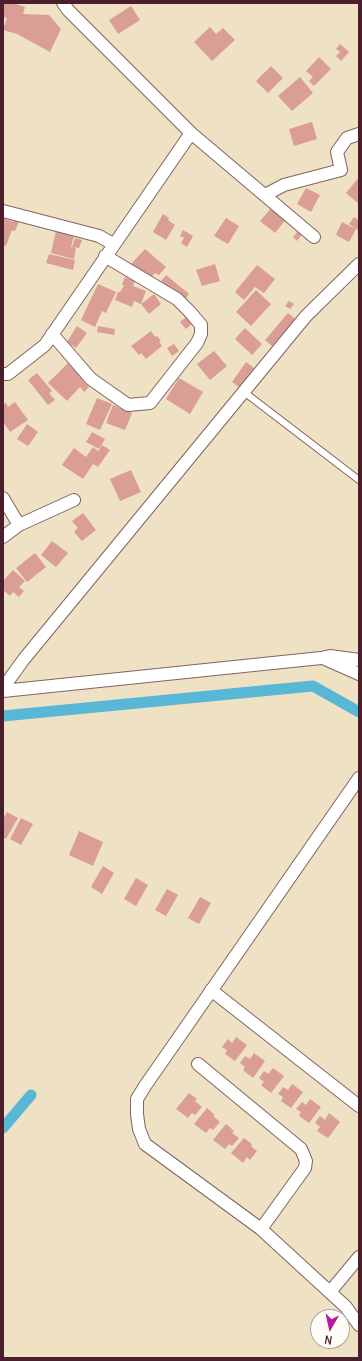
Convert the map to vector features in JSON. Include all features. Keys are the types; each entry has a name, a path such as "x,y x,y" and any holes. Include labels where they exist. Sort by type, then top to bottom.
{"street":[{"path":"63,3 68,10 191,133 314,237"},
{"path":"3,374 8,374 45,345 113,244 191,133"},
{"path":"265,195 284,185 341,170 337,152 348,138 359,134"},
{"path":"3,211 99,236 113,244"},
{"path":"52,334 91,378 128,404 150,403 197,343 201,334 201,326 177,299 105,256"},
{"path":"3,689 24,659 306,316 359,264"},
{"path":"3,498 19,525"},
{"path":"3,537 19,525 74,500"},
{"path":"3,689 330,656 359,660"},
{"path":"322,658 359,674"},
{"path":"359,778 137,1099 139,1129 145,1144 261,1228 346,1307 359,1325"},
{"path":"211,990 359,1106"},
{"path":"198,1064 301,1149 306,1161 305,1168 261,1228"},
{"path":"330,1292 359,1257"}],"lane":[{"path":"244,392 359,480"}],"building":[{"path":"3,3 13,3 25,7 23,14 49,15 61,29 50,52 17,34 3,30 7,18 3,17"},
{"path":"131,6 140,20 118,34 109,20"},
{"path":"210,27 216,34 223,28 235,40 212,61 194,42"},
{"path":"340,44 349,52 341,61 336,56 340,52 336,49"},
{"path":"319,57 331,69 314,86 309,81 313,77 306,71"},
{"path":"271,66 283,78 268,93 256,81"},
{"path":"300,77 313,93 292,111 278,96"},
{"path":"312,122 317,139 294,146 289,129"},
{"path":"359,177 359,204 346,193"},
{"path":"306,188 320,195 311,212 297,204"},
{"path":"273,206 287,218 275,233 260,221"},
{"path":"163,214 175,225 166,240 153,232"},
{"path":"15,216 20,219 15,231 12,230 6,246 3,245 3,218 13,222"},
{"path":"354,217 359,220 359,231 349,224"},
{"path":"226,218 239,226 228,244 214,236"},
{"path":"342,222 356,229 349,242 336,235"},
{"path":"183,230 193,236 187,247 181,243 184,238 180,236"},
{"path":"299,230 303,233 297,241 293,237"},
{"path":"56,231 74,235 71,247 76,248 74,259 51,253"},
{"path":"75,238 82,240 79,248 72,247"},
{"path":"145,249 166,267 159,275 155,273 151,277 131,264"},
{"path":"49,254 75,260 73,270 46,263"},
{"path":"215,264 220,281 202,286 196,270"},
{"path":"257,265 275,279 264,293 255,287 244,300 235,292"},
{"path":"166,275 189,294 185,300 161,281"},
{"path":"125,277 135,281 133,286 146,291 141,304 134,301 132,307 115,300 118,292 120,292 124,286 122,284"},
{"path":"98,284 116,292 106,313 102,311 95,327 81,320"},
{"path":"256,290 271,304 251,326 236,312"},
{"path":"154,294 161,304 149,314 141,304"},
{"path":"289,301 294,304 290,309 285,306"},
{"path":"288,313 295,319 272,346 265,340"},
{"path":"186,317 192,324 186,329 180,322"},
{"path":"77,326 87,333 76,348 67,342"},
{"path":"98,326 115,329 114,335 97,332"},
{"path":"245,328 262,344 252,355 235,339"},
{"path":"151,331 155,337 157,336 161,341 159,342 162,346 146,359 141,353 139,355 131,346"},
{"path":"174,344 179,351 172,356 167,348"},
{"path":"214,351 227,366 210,380 197,364"},
{"path":"69,362 86,378 83,381 89,387 84,392 80,387 67,401 48,383"},
{"path":"246,362 254,368 239,387 232,382"},
{"path":"37,373 52,391 49,393 55,400 48,405 28,380"},
{"path":"179,378 203,392 190,414 166,399"},
{"path":"97,398 112,404 100,430 86,424"},
{"path":"15,402 28,420 10,432 3,422 3,404 6,403 8,407"},
{"path":"113,405 132,413 125,430 106,423"},
{"path":"27,424 38,432 28,446 17,439"},
{"path":"92,432 105,439 99,449 86,442"},
{"path":"102,445 110,450 98,467 93,464 83,479 62,465 74,448 86,457 93,447 98,452"},
{"path":"131,470 141,492 120,501 110,479"},
{"path":"83,513 96,530 82,541 74,532 78,528 72,521"},
{"path":"52,541 68,553 56,567 41,555"},
{"path":"35,553 46,567 27,582 16,568"},
{"path":"13,570 25,581 19,587 24,591 19,597 13,592 10,596 3,590 3,581"},
{"path":"7,812 18,818 6,839 3,837 3,819"},
{"path":"21,818 33,824 21,845 10,839"},
{"path":"79,831 103,842 93,866 69,855"},
{"path":"103,866 114,873 102,894 91,887"},
{"path":"136,878 148,885 136,906 124,899"},
{"path":"167,889 178,895 166,916 155,910"},
{"path":"200,897 211,903 199,924 188,918"},
{"path":"236,1037 247,1045 235,1061 225,1054 227,1050 222,1047 228,1039 232,1043"},
{"path":"254,1053 265,1061 253,1078 243,1070 245,1067 240,1063 245,1056 250,1059"},
{"path":"273,1068 284,1076 271,1093 261,1085 264,1082 259,1078 264,1071 268,1074"},
{"path":"292,1084 303,1092 291,1108 281,1101 283,1097 278,1094 283,1087 288,1090"},
{"path":"189,1093 197,1099 195,1101 202,1107 195,1115 192,1113 188,1118 176,1109"},
{"path":"310,1099 321,1107 309,1123 299,1116 301,1112 296,1109 302,1102 306,1105"},
{"path":"207,1108 220,1122 213,1130 210,1128 206,1133 194,1124"},
{"path":"329,1113 340,1122 328,1138 317,1131 320,1127 315,1123 320,1116 325,1120"},
{"path":"226,1124 234,1131 232,1133 239,1138 232,1146 229,1144 225,1149 213,1140"},
{"path":"244,1138 252,1144 251,1146 257,1151 250,1160 247,1157 243,1163 231,1153"}],"waterway":[{"path":"3,716 313,686 359,712"},
{"path":"3,1128 31,1095"}]}
